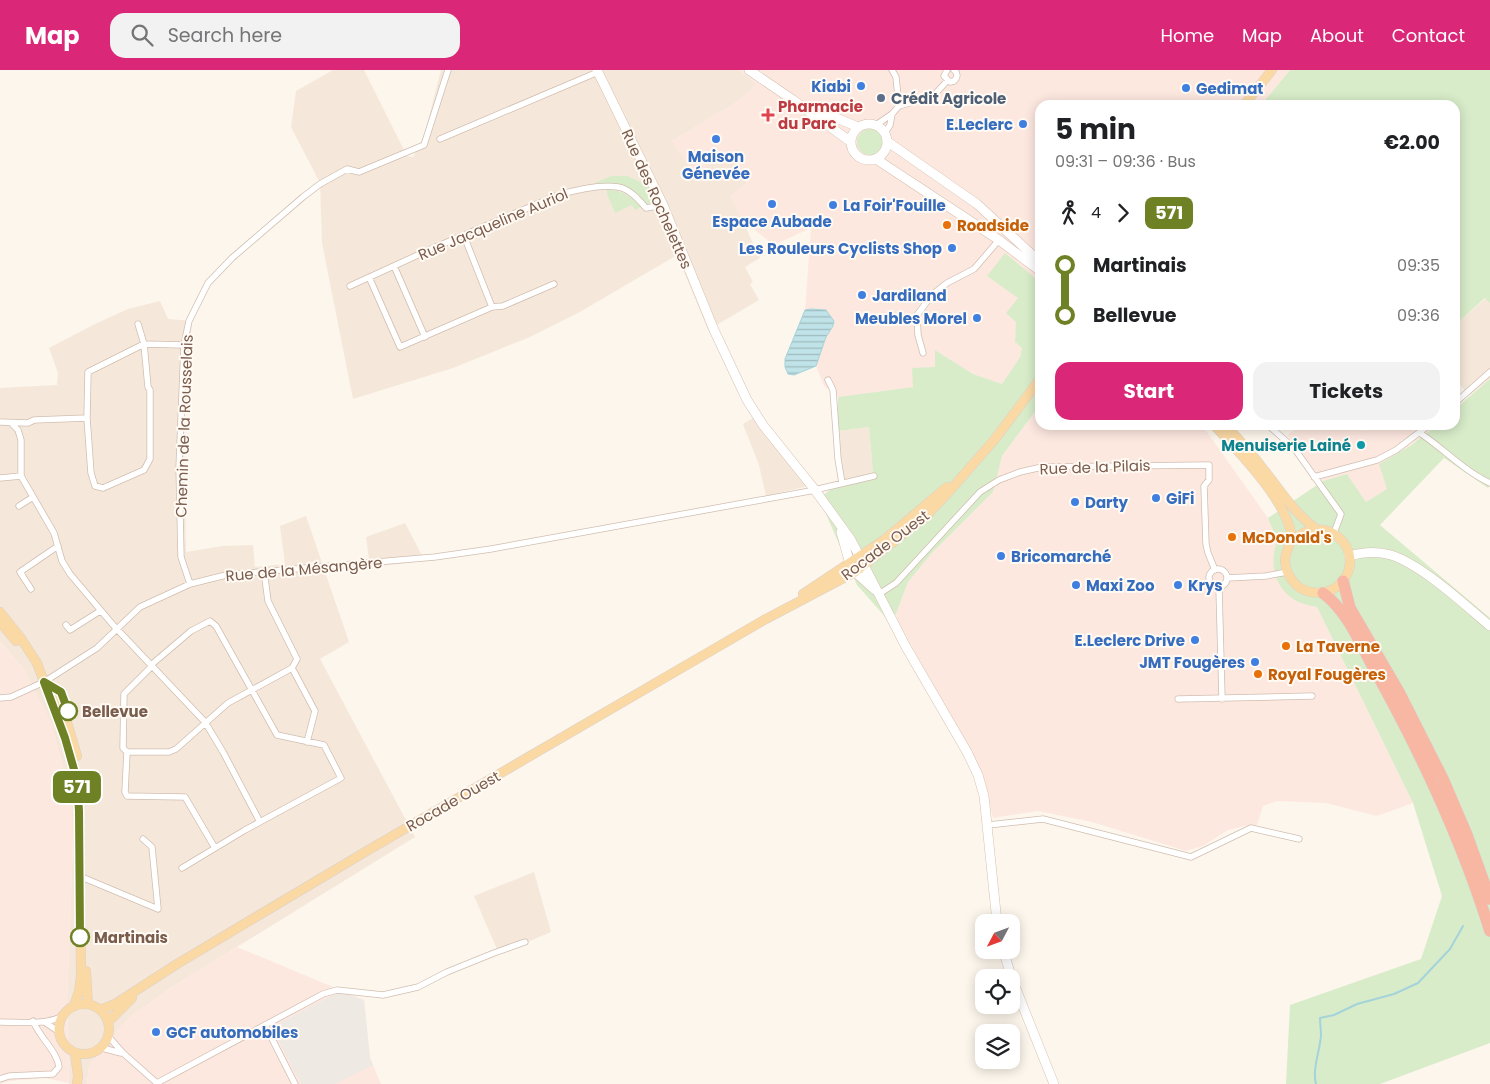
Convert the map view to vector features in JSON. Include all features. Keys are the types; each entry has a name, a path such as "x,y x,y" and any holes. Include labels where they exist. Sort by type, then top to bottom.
{"highway":[{"path":"1343,581 1350,608 1399,692 1443,779 1467,835 1490,899"},
{"path":"1323,593 1342,610 1390,697 1433,782 1476,887 1490,930"}],"main road":[{"path":"1248,100 1272,70"},
{"name":"Rocade Ouest","path":"1029,393 1035,382"},
{"name":"Rocade Ouest","path":"100,1010 115,1004 177,964 365,852 864,564 925,517 995,440 1035,385"},
{"path":"1219,430 1239,452 1274,497 1287,520 1292,534 1286,556 1287,572 1292,581 1301,589 1312,592 1323,593 1330,590 1343,581 1347,573 1349,556 1346,547 1334,533 1316,528 1294,509 1230,430"},
{"path":"1291,542 1298,535 1316,528"},
{"path":"0,612 37,662 65,738 77,780 88,1004"},
{"path":"0,622 44,682"},
{"path":"74,1006 81,976 81,876"},
{"name":"Rocade Ouest","path":"108,1022 145,986"},
{"path":"88,1004 100,1010 108,1022 108,1036 102,1048 87,1054 75,1053 62,1042 58,1031 58,1023 66,1010 74,1006 88,1004"},
{"path":"75,1053 78,1080"},
{"path":"78,1080 87,1054"}],"street":[{"name":"Chemin de la Rousselais","path":"190,584 181,557 179,468 184,345 189,321 208,283 232,258 303,196 320,184 347,169 359,172 424,145 448,70"},
{"path":"748,70 851,142"},
{"path":"892,70 896,77 899,106"},
{"path":"947,70 944,76 947,81"},
{"path":"947,81 952,82 956,79 955,70"},
{"path":"440,139 598,71"},
{"name":"Rue des Rochelettes","path":"598,71 663,205 714,330 747,400 762,425 838,521 864,564 878,594"},
{"path":"896,77 901,71"},
{"path":"892,114 885,152 876,159 861,158 854,151 851,142 858,128 867,124 876,125 892,114 899,106 927,98 936,93 947,81"},
{"path":"793,100 858,128"},
{"path":"876,125 887,137 977,204 1035,257"},
{"path":"876,159 999,240 1035,267"},
{"name":"Rue Jacqueline Auriol","path":"350,286 558,195 576,190 618,187 632,193 646,208 663,205"},
{"path":"464,236 492,307"},
{"path":"923,353 918,335 917,315 932,295 947,283 974,269 999,240"},
{"path":"394,266 425,337"},
{"path":"369,277 400,348 492,307 503,306 554,284"},
{"path":"138,324 144,344 150,390 150,460 144,470 103,488 95,486 91,473 87,418 88,372 144,344 184,345"},
{"path":"1460,398 1490,372"},
{"path":"828,380 833,390 838,459 842,483"},
{"path":"0,422 28,423 34,420 87,418"},
{"path":"11,423 18,430 21,440 21,476 54,533 62,561 70,574 116,629 205,722 260,822"},
{"path":"1274,430 1294,448 1337,506 1341,514 1334,533"},
{"path":"1314,477 1378,460 1423,430"},
{"path":"1420,433 1474,475 1490,483"},
{"name":"Rue de la Pilais","path":"878,594 896,583 980,492 999,480 1020,472 1042,467 1209,465 1209,480 1204,486 1206,536 1208,553 1215,570"},
{"path":"0,478 21,476"},
{"name":"Rue de la Mésangère","path":"0,698 11,697 44,682 97,648 140,608 190,584 226,575 435,557 535,542 815,490 874,476"},
{"path":"19,506 33,497"},
{"path":"838,521 854,570 878,594 978,775 984,796 988,825 996,914"},
{"path":"31,589 20,572 58,546"},
{"path":"1349,556 1362,552 1377,552 1408,562 1490,626"},
{"path":"1215,570 1224,571 1227,578 1226,584 1219,588 1214,586 1209,580 1210,575 1215,570"},
{"path":"127,752 172,751 228,703 292,668 297,660 268,601 264,571"},
{"path":"1227,578 1266,576 1287,572"},
{"path":"1219,588 1222,699"},
{"path":"66,625 70,630 100,611"},
{"path":"182,868 260,822 341,778 324,745 277,736 216,626 210,621 191,631 151,665 124,694 123,748 127,752 125,792 128,796 185,797 215,848"},
{"path":"292,668 315,711 307,742"},
{"path":"1178,700 1312,696"},
{"path":"988,825 1043,819 1191,857 1251,828 1299,839"},
{"path":"81,876 158,909 152,848 143,838"},
{"path":"108,1036 123,1053 157,1083 323,994 337,990 383,995 418,987 455,969 525,942"},
{"path":"1006,959 1054,1084"},
{"path":"46,1023 61,1017"},
{"path":"0,1079 9,1076 53,1074 59,1067 58,1058 38,1032 33,1021"},
{"path":"0,1022 33,1021 46,1023 58,1031"},
{"path":"265,1025 295,1084"},
{"path":"102,1048 123,1053"}],"shaded area":[{"path":"333,70 364,70 407,156 413,157 423,140 441,70 739,70 757,84 737,102 672,141 728,150 747,183 731,196 760,258 745,267 753,282 750,284 759,300 708,330 677,255 580,312 530,337 453,368 353,399 322,243 320,183 291,127 296,91"},
{"path":"739,70 1290,70 1265,100 1035,100 1035,278 1005,253 1018,298 1015,342 1022,348 1020,357 1002,384 973,374 935,350 935,367 914,387 838,397 824,386 816,366 826,337 833,326 811,309 805,310 811,228 774,245 742,220 731,196 747,182 728,150 695,175 672,141 737,102 757,84"},
{"path":"1486,298 1490,303 1490,379 1470,395 1460,385 1460,321"},
{"path":"160,301 168,319 192,321 184,412 186,552 222,546 253,545 255,567 285,564 280,526 306,516 349,642 320,659 415,837 172,987 128,1019 89,1066 87,1084 69,1084 67,1001 73,842 25,671 0,641 0,388 57,385 58,373 49,348 128,309"},
{"path":"1035,412 1035,430 1206,430 1268,518 1277,541 1274,550 1301,603 1317,607 1413,803 1377,816 1326,803 1277,801 1263,806 1257,825 1228,830 1203,846 1186,851 1092,822 1038,811 993,818 983,775 898,621 896,614 908,582 931,554 993,492 1002,456"},
{"path":"760,414 771,432 817,484 766,496 759,465 743,424"},
{"path":"869,427 873,474 844,480 838,431"},
{"path":"1294,430 1430,430 1409,446 1388,489 1366,502 1347,474 1323,481 1287,435"},
{"path":"405,523 425,561 370,567 366,537"},
{"path":"0,641 25,671 51,722 70,790 73,842 67,1001 69,1083 45,1078 9,1081 0,1084"},
{"path":"534,872 551,932 499,954 474,896"},
{"path":"237,947 364,1000 370,1058 381,1084 87,1084 89,1066 99,1048 128,1019 172,987"},
{"path":"335,994 347,994 364,1000 370,1058 373,1065 335,1084 301,1084 275,1034 276,1028 278,1024"}],"green space":[{"path":"1290,70 1490,70 1490,303 1485,298 1460,320 1460,100 1265,100"},
{"path":"870,129 879,133 883,142 879,151 870,155 861,151 857,142 861,133"},
{"path":"611,176 627,176 648,185 655,199 654,201 648,204 644,203 633,191 596,185 595,183"},
{"path":"607,190 626,194 641,207 635,210 632,205 615,213"},
{"path":"1005,253 1035,278 1035,412 1002,456 993,492 931,554 908,582 896,614 888,620 857,585 819,498 844,480 873,474 869,427 838,431 838,397 913,387 912,368 935,367 935,350 973,374 1002,384 1020,357 1022,348 1015,342 1016,322 1006,313 1018,298 987,276"},
{"path":"1490,379 1490,485 1488,488 1444,458 1380,525 1490,618 1490,1043 1380,1084 1286,1084 1290,1005 1421,959 1442,896 1413,803 1317,607 1303,604 1292,598 1285,592 1276,577 1273,559 1277,541 1268,518 1323,481 1347,474 1366,502 1387,489 1379,464 1410,446 1431,430 1460,430 1460,405"}],"water":[{"path":"805,310 826,310 834,321 833,326 826,337 816,366 794,375 788,374 785,367 785,359"}],"waterway":[{"path":"1316,1084 1316,1066 1321,1035 1320,1018 1334,1015 1357,1004 1394,994 1418,983 1450,949 1463,926"}],"bus line":[{"name":"571","path":"68,711 61,692 44,682 65,738 77,780 80,937"}],"place":[{"name":"Kiabi","path":"861,86"},
{"name":"Gedimat","path":"1186,88"},
{"name":"Crédit Agricole","path":"881,98"},
{"name":"Pharmacie du Parc","path":"768,115"},
{"name":"E.Leclerc","path":"1023,124"},
{"name":"Maison Génevée","path":"716,139"},
{"name":"Espace Aubade","path":"772,204"},
{"name":"La Foir'Fouille","path":"833,205"},
{"name":"Roadside","path":"947,225"},
{"name":"Les Rouleurs Cyclists Shop","path":"952,248"},
{"name":"Jardiland","path":"862,295"},
{"name":"Meubles Morel","path":"977,318"},
{"name":"Menuiserie Lainé","path":"1361,445"},
{"name":"GiFi","path":"1156,498"},
{"name":"Darty","path":"1075,502"},
{"name":"McDonald's","path":"1232,537"},
{"name":"Bricomarché","path":"1001,556"},
{"name":"Maxi Zoo","path":"1076,585"},
{"name":"Krys","path":"1178,585"},
{"name":"E.Leclerc Drive","path":"1195,640"},
{"name":"La Taverne","path":"1286,646"},
{"name":"JMT Fougères","path":"1255,662"},
{"name":"Royal Fougères","path":"1258,674"},
{"name":"Bellevue","path":"68,711"},
{"name":"Martinais","path":"80,937"},
{"name":"GCF automobiles","path":"156,1032"}]}
